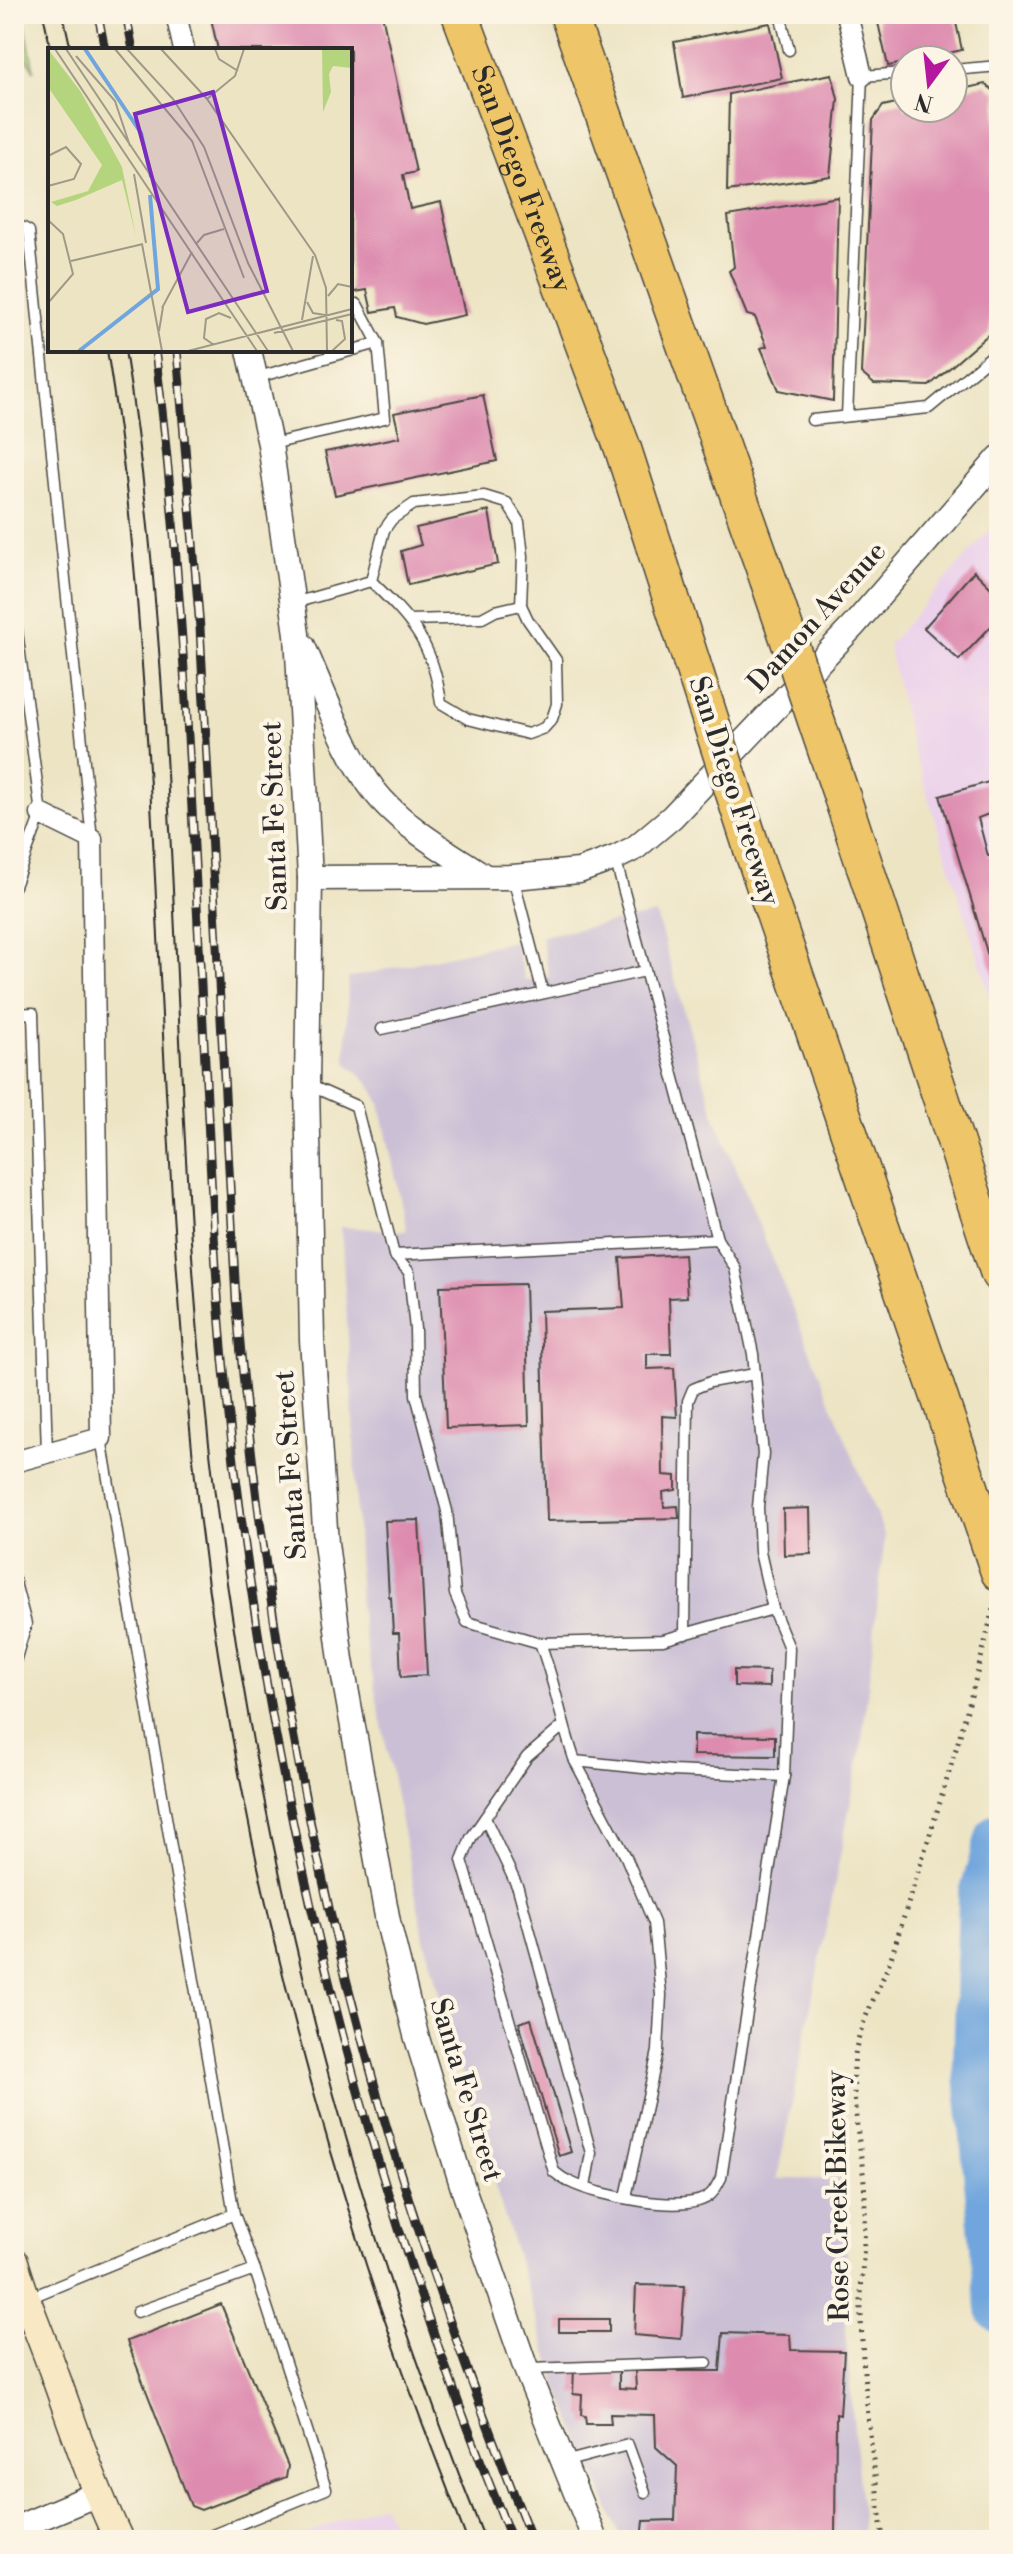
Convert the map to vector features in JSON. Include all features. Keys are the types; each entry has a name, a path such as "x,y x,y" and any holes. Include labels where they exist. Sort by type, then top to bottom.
{"highway":[{"name":"San Diego Freeway","path":"460,14 623,449 753,852 954,1439 998,1585"},
{"path":"568,14 768,579 996,1266"}],"main road":[{"path":"14,2262 25,2300 48,2355 97,2494 119,2540"}],"street":[{"path":"176,14 184,48"},
{"path":"847,14 862,76"},
{"name":"Santa Fe Street","path":"249,352 270,444 297,634 310,878 307,1084 313,1354 326,1543 341,1660 388,1922 416,2035 463,2188 526,2369 595,2540"},
{"name":"Damon Avenue","path":"310,878 513,877 579,871 635,848 683,806 855,624 999,458"},
{"path":"297,634 359,766 381,799 423,836 484,876"},
{"path":"14,1462 101,1438 92,839 41,814"},
{"path":"14,2529 97,2494"}],"lane":[{"path":"780,14 789,50"},
{"path":"969,69 999,66"},
{"path":"847,416 862,76 889,74"},
{"path":"14,223 29,231 92,839"},
{"path":"270,444 385,418 378,343 357,304"},
{"path":"352,350 378,343"},
{"path":"812,420 929,408 999,350"},
{"path":"255,378 346,352"},
{"path":"484,496 507,503 519,522 523,556 521,605 556,660 557,704 552,719 544,728 528,734 468,719 441,703 429,649 409,620 371,581 384,530 392,519 414,504 484,496"},
{"path":"294,603 371,581"},
{"path":"409,620 482,618 495,611 521,605"},
{"path":"14,608 41,814 14,886"},
{"path":"563,1726 527,1757 471,1838 462,1860 545,2151 554,2172 571,2183 626,2197 663,2204 696,2203 711,2195 721,2178 784,1776 789,1648 773,1609 760,1552 758,1507 763,1454 755,1374 735,1268 717,1239 615,858"},
{"path":"513,877 543,993"},
{"path":"382,1029 645,971"},
{"path":"14,1014 33,1013 47,1453"},
{"path":"307,1084 356,1106 394,1255 409,1272 415,1329 416,1395 447,1511 455,1594 467,1622 540,1643 663,1640 773,1609"},
{"path":"394,1255 717,1239"},
{"path":"685,1634 688,1401 693,1389 710,1382 755,1374"},
{"path":"101,1438 234,2214 326,2489 200,2540"},
{"path":"14,1579 26,1624 14,1665"},
{"path":"540,1643 575,1761 626,1857 654,1923 661,1995 658,2051 626,2197"},
{"path":"575,1761 672,1771 784,1776"},
{"path":"485,1818 518,1888 591,2153 585,2187"},
{"path":"25,2300 234,2214"},
{"path":"137,2312 255,2270"},
{"path":"526,2369 707,2363"},
{"path":"562,2462 628,2445 645,2492"}],"path":[{"name":"Rose Creek Bikeway","path":"883,2540 863,2373 864,2183 859,2157 855,2053 862,2026 891,1958 961,1733 981,1666 998,1585"}],"shaded area":[{"path":"999,519 999,1024 910,739 888,645"},
{"path":"656,914 715,1117 885,1536 861,1749 777,2179 845,2179 846,2341 864,2540 622,2540 557,2385 476,2125 424,1938 360,1613 353,1417 341,1227 407,1231 380,1103 369,1083 346,1062 348,978 514,941 525,980 549,977 541,936"},
{"path":"382,2504 400,2540 291,2540"}],"green space":[{"path":"14,14 23,14 34,71 14,34"}],"building":[{"path":"210,14 382,14 416,172 403,175 410,209 441,202 465,315 423,324 397,317 395,308 372,312 367,290 352,293 352,48 218,48"},
{"path":"876,14 954,14 961,44 889,44 888,66"},
{"path":"770,23 782,78 683,98 674,42"},
{"path":"832,74 838,99 830,176 727,191 729,94"},
{"path":"985,84 997,93 990,333 929,386 874,384 861,373 873,120 883,106 889,105 889,124 969,124 969,88"},
{"path":"838,197 833,401 779,390 761,348 767,346 755,317 747,315 729,271 734,267 728,216"},
{"path":"14,286 20,307 14,308"},
{"path":"483,395 497,461 335,495 325,452 400,437 394,413"},
{"path":"489,511 498,564 408,585 401,551 421,545 416,528"},
{"path":"974,571 999,596 999,618 959,660 924,628"},
{"path":"999,779 999,810 978,818 988,856 999,853 998,989 940,796"},
{"path":"684,1254 687,1297 669,1298 671,1354 647,1354 647,1369 674,1368 677,1417 662,1416 663,1475 676,1476 676,1490 663,1492 664,1507 678,1506 679,1518 547,1521 541,1311 624,1308 620,1258"},
{"path":"525,1284 529,1425 446,1428 440,1286"},
{"path":"810,1508 811,1554 784,1555 783,1509"},
{"path":"419,1520 427,1675 401,1677 399,1633 393,1633 389,1597 385,1521"},
{"path":"734,1670 769,1671 769,1687 734,1686"},
{"path":"693,1735 775,1736 775,1756 693,1755"},
{"path":"531,2019 571,2152 559,2156 519,2023"},
{"path":"636,2285 685,2286 681,2339 634,2335"},
{"path":"221,2304 288,2466 286,2477 201,2510 191,2506 127,2341"},
{"path":"559,2319 609,2319 609,2332 559,2332"},
{"path":"723,2333 790,2335 791,2350 844,2351 840,2415 836,2414 835,2540 642,2540 644,2521 675,2520 677,2466 656,2447 655,2415 610,2414 611,2424 586,2424 585,2416 581,2415 582,2395 573,2394 574,2368 619,2370 619,2388 636,2389 635,2371 720,2371"}],"waterway":[{"path":"999,1836 981,1898 976,2063 999,2309"}],"tram line":[{"path":"43,14 51,48"},
{"path":"63,14 71,48"},
{"path":"107,352 123,458 139,621 173,1212 186,1383 206,1571 221,1673 260,1877 310,2079 381,2310 467,2540"},
{"path":"125,352 155,598 199,1345 216,1498 238,1651 265,1803 298,1953 336,2102 380,2250 430,2396 485,2540"}],"railway":[{"path":"98,14 105,48"},
{"path":"126,14 133,48"},
{"path":"155,352 181,630 215,1245 226,1390 244,1538 267,1685 295,1831 328,1976 366,2119 409,2261 458,2401 512,2540"},
{"path":"177,352 200,628 236,1299 256,1493 284,1685 322,1876 386,2126 444,2305 532,2540"}]}
